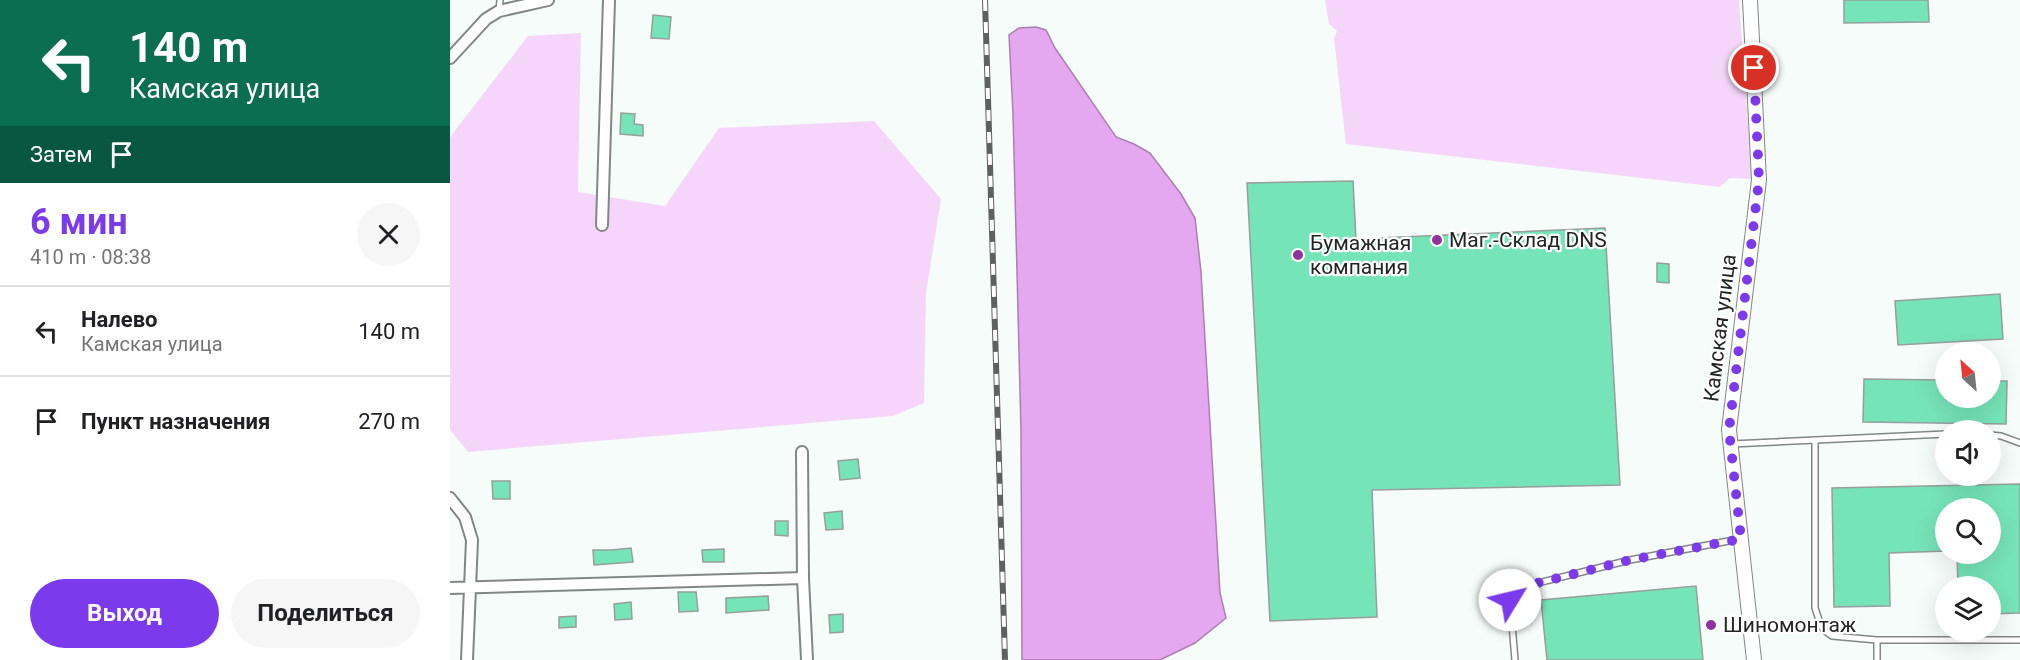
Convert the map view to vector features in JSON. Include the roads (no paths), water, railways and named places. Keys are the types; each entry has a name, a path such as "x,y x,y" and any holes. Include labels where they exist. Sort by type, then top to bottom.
{"main road":[{"name":"Камская улица","path":"1750,0 1759,180 1729,430 1754,660"}],"street":[{"path":"450,58 499,5 548,0"},
{"path":"602,225 609,0"},
{"path":"802,452 803,578 807,660"},
{"path":"450,498 465,517 472,540 467,660"},
{"path":"450,588 803,578"}],"lane":[{"path":"1730,444 1935,435"},
{"path":"2001,436 2020,443"},
{"path":"1815,440 1816,615 1825,631 1832,636 1877,640 2020,640"},
{"path":"1515,660 1510,600 1518,588 1630,560 1741,539"},
{"path":"1877,640 1877,660"}],"railway":[{"path":"985,0 1005,660"}],"place":[{"name":"Маг.-Склад DNS","path":"1437,240"},
{"name":"Бумажная компания","path":"1298,255"},
{"name":"Шиномонтаж","path":"1711,625"}]}
